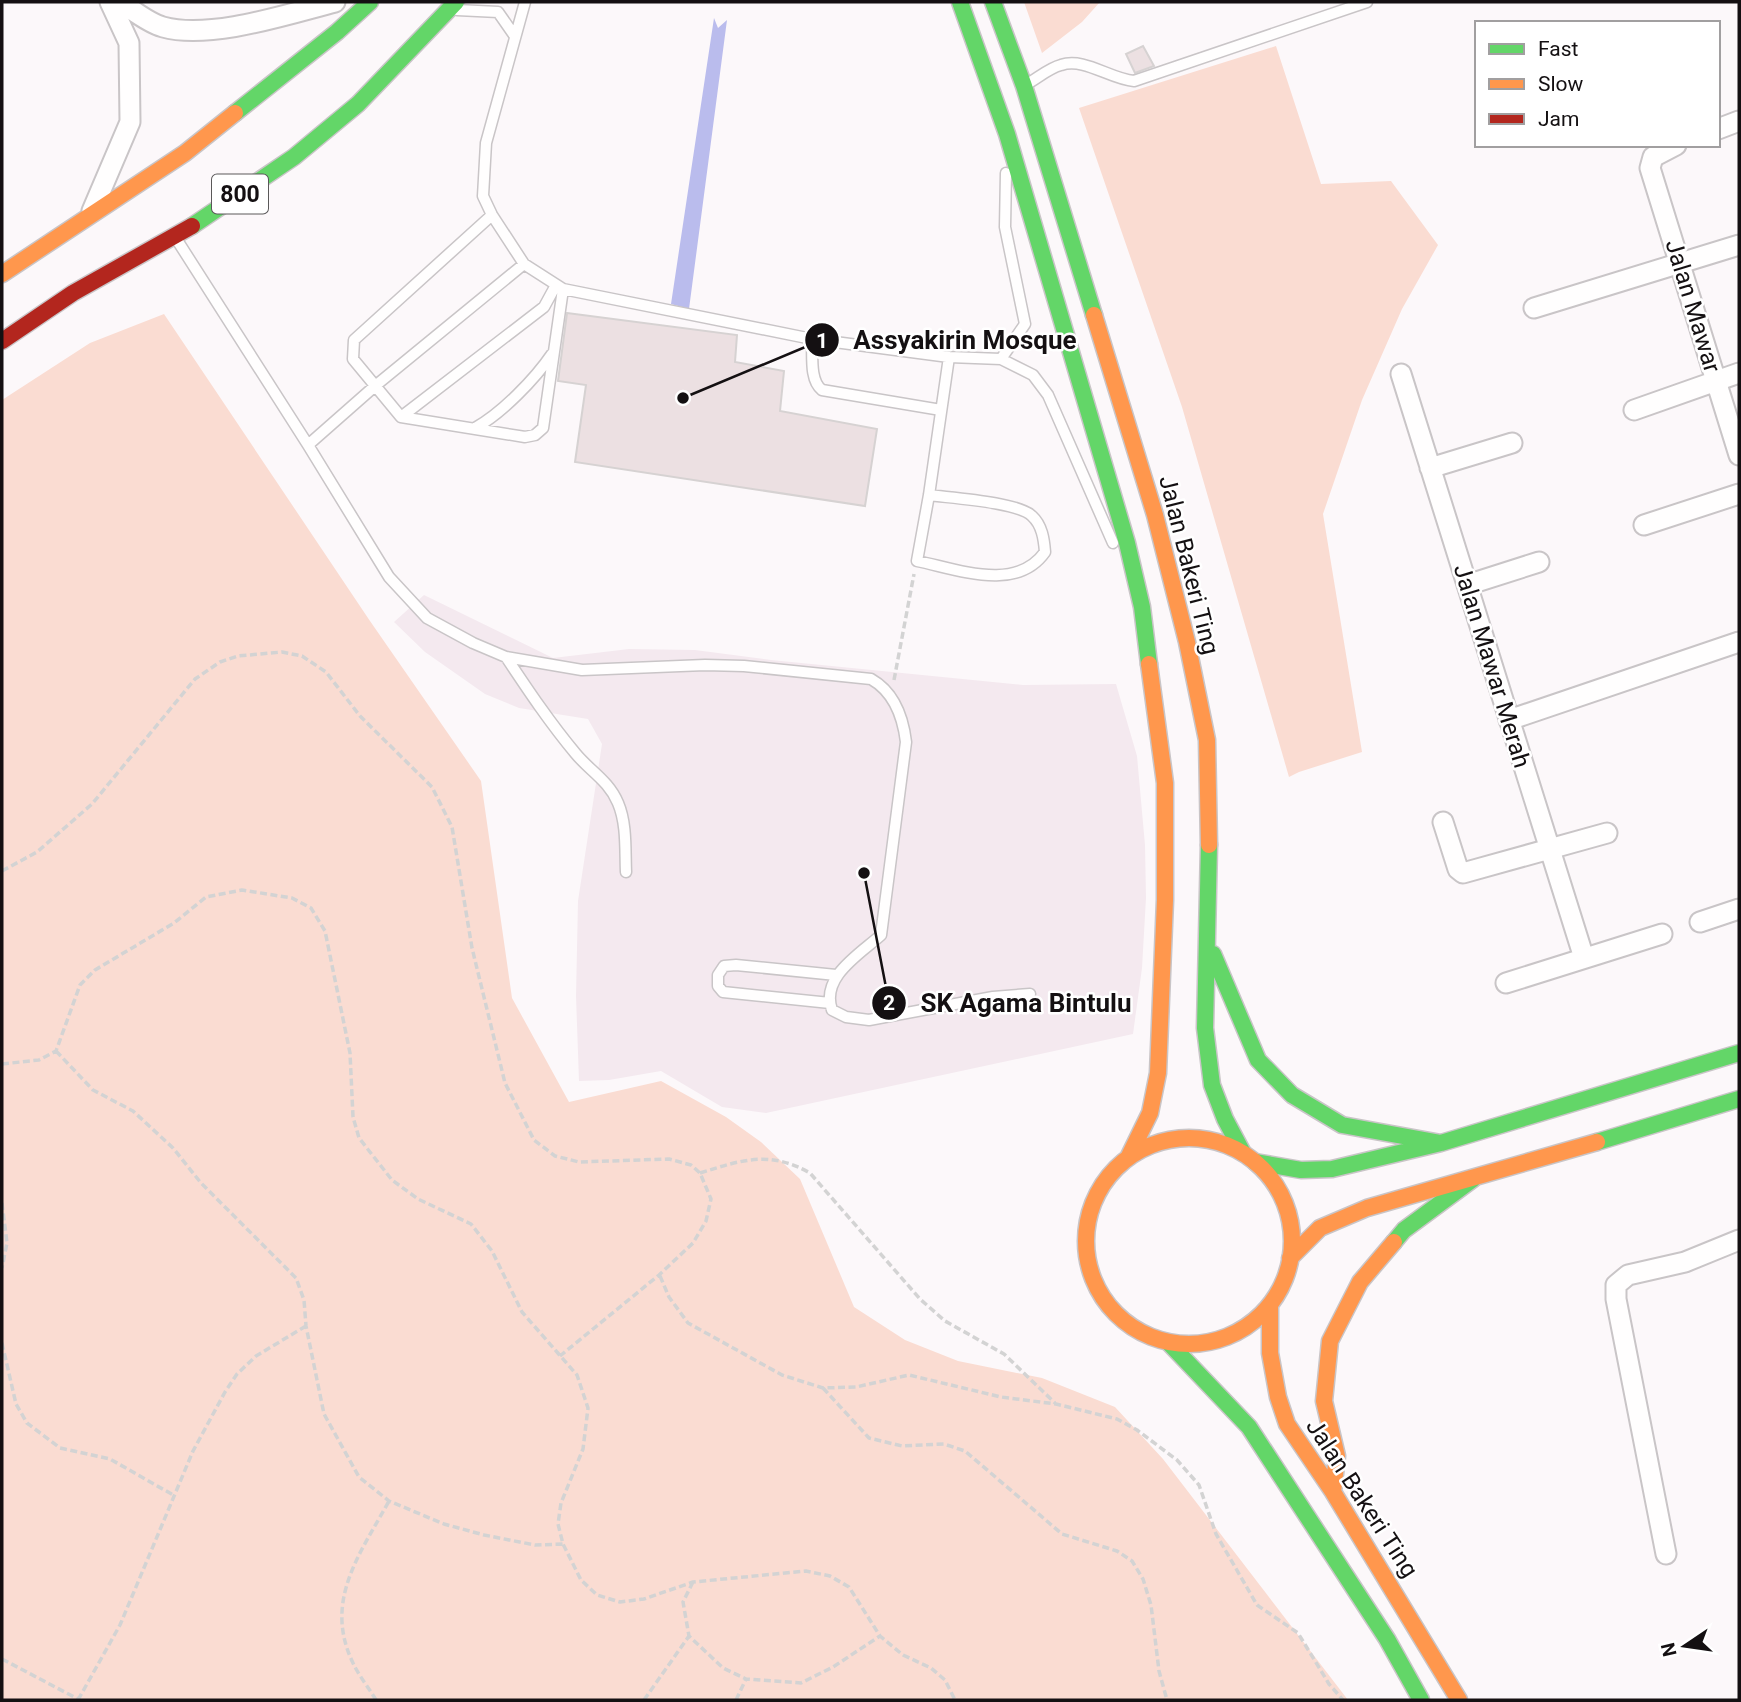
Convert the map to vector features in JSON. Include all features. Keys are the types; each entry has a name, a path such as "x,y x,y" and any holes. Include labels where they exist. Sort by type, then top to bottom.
{"main road":[{"name":"800","path":"2,274 185,153 337,32 370,2"},
{"path":"960,2 1007,134 1123,530 1142,607 1165,783 1165,900 1158,1073 1150,1113 1129,1156"},
{"name":"Jalan Bakeri Ting","path":"993,2 1024,86 1155,515 1187,642 1207,740 1209,830 1205,1028 1212,1085 1225,1119 1249,1158"},
{"name":"800","path":"2,341 73,293 175,237 294,157 347,113 453,6"},
{"path":"1207,940 1258,1060 1292,1095 1342,1125 1441,1143"},
{"path":"1249,1158 1273,1182 1285,1206 1291,1232 1290,1258 1283,1283 1270,1304 1250,1324 1225,1338 1198,1344 1169,1343 1137,1331 1111,1309 1093,1280 1086,1246 1089,1212 1104,1181 1129,1156 1155,1143 1185,1137 1215,1141 1249,1158 1301,1170 1332,1169 1441,1143 1739,1053"},
{"path":"1290,1258 1320,1228 1367,1208 1739,1099"},
{"path":"1333,1492 1337,1456 1324,1401 1330,1341 1360,1282 1404,1230 1473,1179"},
{"name":"Jalan Bakeri Ting","path":"1270,1304 1270,1353 1278,1397 1287,1424 1333,1492 1460,1700"},
{"path":"1169,1343 1249,1427 1387,1639 1421,1700"}],"street":[{"path":"91,216 130,122 130,43 110,2"},
{"path":"120,2 161,26 196,31 241,24 335,2"},
{"path":"1720,128 1739,121"},
{"name":"Jalan Mawar","path":"1672,147 1653,157 1650,168 1739,455"},
{"path":"1534,308 1739,245"},
{"path":"1634,410 1739,373"},
{"name":"Jalan Mawar Merah","path":"1401,374 1584,958"},
{"path":"1430,468 1512,443"},
{"path":"1644,525 1739,494"},
{"path":"1466,585 1539,562"},
{"path":"1509,720 1739,642"},
{"path":"1443,822 1458,869 1464,873 1607,833"},
{"path":"1700,922 1739,909"},
{"path":"1506,983 1662,934"},
{"path":"1666,1554 1616,1299 1616,1285 1628,1275 1685,1262 1739,1240"}],"lane":[{"path":"525,2 486,143 483,196 492,215 524,264 560,287 811,339 949,357 1001,359 1033,375 1048,395 1115,548"},
{"path":"1024,86 1058,65 1074,61 1122,80 1134,80 1367,2"},
{"path":"453,6 498,12 514,35"},
{"path":"1001,359 1025,324 1005,228 1007,134"},
{"path":"492,215 354,340 353,359 401,417 525,437 535,435 543,428 560,287"},
{"path":"175,237 389,578 427,618 472,643 506,657 582,670 744,666 871,680 880,684 891,695 903,724 905,742 881,935 836,975 830,1003 832,1010 846,1017 869,1020 993,997 1030,994"},
{"path":"308,445 375,386 524,264"},
{"path":"401,417 544,307 560,287"},
{"path":"811,339 814,378 822,390 941,410"},
{"path":"474,428 487,421 541,370 554,351"},
{"path":"929,495 1017,507 1031,514 1040,526 1045,552 1038,563 1024,571 1005,576 991,576 917,561 949,357"},
{"path":"1121,560 1142,607"},
{"path":"506,657 554,728 584,764 607,782 618,801 622,816 626,873"},
{"path":"830,1003 723,992 718,986 718,975 724,966 736,965 836,975"}],"path":[{"path":"891,695 917,561"},
{"path":"2,870 37,852 92,804 195,679 220,662 238,656 282,652 302,656 326,672 360,716 432,787 452,827 472,948 505,1083 534,1140 555,1156 579,1161 669,1160 691,1165 699,1173 710,1199 706,1221 693,1243 659,1275 560,1356"},
{"path":"2,1064 39,1060 55,1051 80,985 95,970 174,923 206,897 242,891 292,898 311,908 326,931 350,1053 353,1117 359,1138 391,1180 418,1199 471,1224 492,1251 522,1312 577,1375 589,1408 583,1449 561,1503 558,1524 581,1580 597,1595 620,1602 644,1598 693,1582 806,1571 830,1576 849,1587 880,1636 902,1655 931,1668 945,1680 955,1700"},
{"path":"55,1051 93,1090 133,1111 163,1139 201,1183 296,1278 304,1300 306,1326 324,1414 359,1476 389,1501 444,1524 535,1545 564,1544"},
{"path":"699,1173 750,1158 792,1162 810,1173 920,1299 945,1321 1004,1354 1056,1404"},
{"path":"2,1203 7,1243 2,1268"},
{"path":"659,1275 669,1297 688,1323 782,1375 823,1388 856,1387 909,1375 1001,1397 1056,1404 1117,1419 1137,1430 1177,1460 1199,1485 1216,1534 1257,1605 1298,1633 1329,1684 1343,1700"},
{"path":"2,1659 78,1700 120,1626 193,1451 237,1374 256,1356 306,1326"},
{"path":"2,1343 16,1404 27,1423 60,1448 110,1459 175,1496"},
{"path":"823,1388 869,1438 902,1446 944,1444 965,1451 1062,1534 1117,1551 1132,1561 1143,1578 1151,1605 1167,1700"},
{"path":"376,1700 352,1663 343,1631 343,1595 348,1577 389,1501"},
{"path":"693,1582 682,1602 690,1636 723,1668 746,1679 800,1683 833,1667 880,1636"},
{"path":"643,1700 690,1636"},
{"path":"736,1700 746,1679"}],"shaded area":[{"path":"1024,2 1100,2 1082,22 1042,53"},
{"path":"1276,46 1321,184 1391,181 1438,245 1402,309 1362,400 1323,514 1362,752 1289,777 1182,407 1079,108"},
{"path":"164,314 481,781 512,998 569,1102 661,1081 726,1117 761,1142 800,1179 854,1307 905,1340 958,1361 1042,1378 1115,1407 1163,1459 1348,1700 2,1700 2,400 90,343"},
{"path":"424,595 553,658 629,649 695,650 1023,685 1116,684 1137,756 1145,845 1146,898 1142,968 1133,1034 766,1113 722,1107 661,1071 609,1080 579,1081 576,996 578,901 602,744 588,719 519,708 485,694 425,652 394,622"}],"water":[{"path":"714,18 718,28 727,20 689,309 671,304"}],"building":[{"path":"1143,46 1154,66 1135,73 1126,54"},
{"path":"567,313 737,335 735,362 784,371 780,411 877,429 865,506 575,462 586,385 558,381"}],"traffic: fast":[{"path":"235,113 337,32 370,2"},
{"path":"192,226 294,157 358,104 456,2"},
{"path":"960,2 1007,134 1127,543 1142,607 1149,664"},
{"path":"993,2 1024,86 1094,315"},
{"path":"1209,845 1205,1028 1212,1085 1225,1119 1243,1153"},
{"path":"1213,954 1258,1060 1292,1095 1342,1125 1441,1143"},
{"path":"1255,1162 1301,1170 1332,1169 1441,1143 1739,1053"},
{"path":"1597,1142 1739,1099"},
{"path":"1394,1242 1404,1230 1473,1179"},
{"path":"1169,1343 1249,1427 1387,1639 1421,1700"}],"traffic: slow":[{"path":"2,274 185,153 235,113"},
{"path":"1094,315 1155,515 1187,642 1207,740 1209,845"},
{"path":"1129,1156 1150,1113 1158,1073 1165,900 1165,783 1149,664"},
{"path":"1189,1138 1228,1146 1262,1168 1284,1202 1292,1241 1284,1280 1262,1314 1228,1336 1189,1344 1150,1336 1116,1314 1094,1280 1086,1241 1094,1202 1116,1168 1150,1146 1189,1138"},
{"path":"1290,1258 1320,1228 1367,1208 1597,1142"},
{"path":"1333,1492 1337,1456 1324,1401 1330,1341 1360,1282 1394,1242"},
{"path":"1270,1305 1270,1353 1278,1397 1287,1424 1333,1492 1459,1700"}],"traffic: jam":[{"path":"2,341 73,293 192,226"}],"place":[{"name":"Assyakirin Mosque","path":"683,398"},
{"name":"SK Agama Bintulu","path":"864,873"}]}
